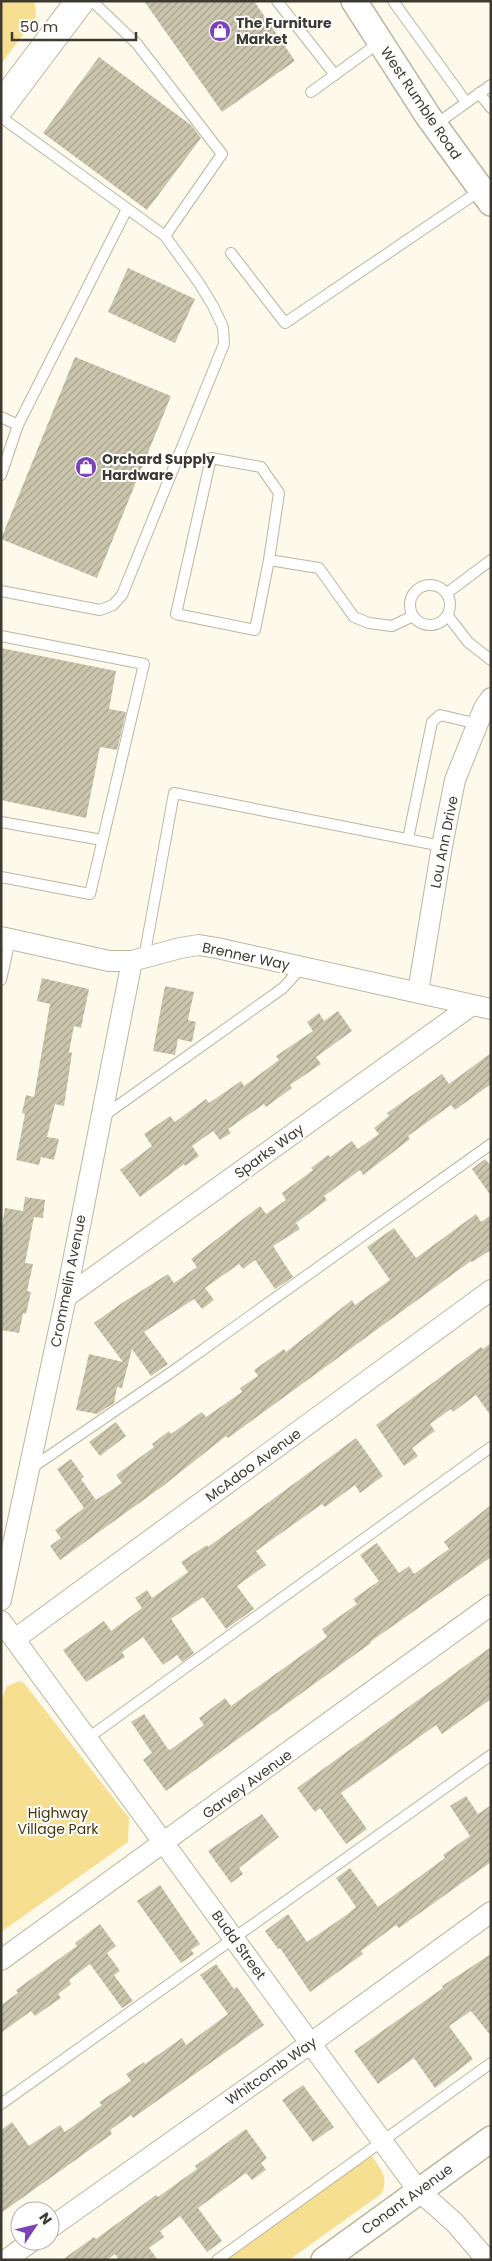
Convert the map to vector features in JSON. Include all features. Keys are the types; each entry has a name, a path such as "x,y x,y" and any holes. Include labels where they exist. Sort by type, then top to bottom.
{"main road":[{"path":"1,106 80,1"}],"street":[{"name":"West Rumble Road","path":"354,1 434,125 486,196"},
{"name":"Lou Ann Drive","path":"418,992 455,780 491,698"},
{"name":"Brenner Way","path":"6,938 109,961 138,959 180,948 199,946 216,948 481,1007"},
{"name":"Crommelin Avenue","path":"1,1600 66,1297 100,1118 138,959"},
{"name":"Sparks Way","path":"66,1297 481,1007"},
{"name":"McAdoo Avenue","path":"15,1639 491,1290"},
{"name":"Garvey Avenue","path":"1,1960 491,1605"},
{"name":"Budd Street","path":"1,1621 418,2190 455,2223 487,2260"},
{"name":"Whitcomb Way","path":"60,2221 311,2043 491,1912"},
{"name":"Conant Avenue","path":"324,2260 418,2190 491,2139"},
{"path":"6,2260 18,2251"}],"lane":[{"path":"92,1 137,44 222,154 165,236"},
{"path":"277,1 335,75"},
{"path":"393,1 466,102"},
{"path":"311,92 380,42"},
{"path":"434,125 491,84"},
{"path":"479,93 491,108"},
{"path":"1,117 165,236 200,282 223,327 224,344 122,595 113,605 100,610 1,591"},
{"path":"231,253 285,323 486,196"},
{"path":"1,475 18,425 127,208"},
{"path":"1,417 18,425"},
{"path":"211,458 261,467 279,493 269,560 255,630 176,614 211,458"},
{"path":"269,560 319,568 354,617 370,623 392,626 413,616"},
{"path":"447,593 491,560"},
{"path":"436,585 447,593 451,604 448,616 443,621 430,625 424,624 413,616 410,602 416,590 422,586 436,585"},
{"path":"448,616 468,642 491,660"},
{"path":"1,636 144,664 90,894 1,877"},
{"path":"408,839 432,722 440,715 478,724"},
{"path":"138,959 174,792 442,846"},
{"path":"1,822 102,840"},
{"path":"1,980 6,938"},
{"path":"100,1118 283,988 301,968"},
{"path":"28,1470 173,1371 491,1144"},
{"path":"88,1738 491,1447"},
{"path":"1,2104 491,1755"},
{"path":"217,2260 491,2063"}],"green space":[{"path":"1,1 32,1 35,3 36,17 1,64"},
{"name":"Highway Village Park","path":"19,1681 24,1683 129,1818 128,1842 1,1932 1,1702 6,1687"},
{"path":"371,2155 383,2173 384,2188 381,2194 289,2260 225,2260"}],"building":[{"name":"The Furniture Market","path":"144,1 254,1 295,61 222,112"},
{"path":"99,57 191,125 201,138 147,210 43,133"},
{"path":"128,268 195,299 175,343 108,312"},
{"name":"Orchard Supply Hardware","path":"75,357 171,396 97,578 1,539"},
{"path":"1,648 116,671 109,709 126,712 117,750 100,747 86,818 1,800"},
{"path":"42,978 89,989 81,1028 74,1026 69,1052 72,1053 64,1106 55,1104 47,1137 59,1139 54,1160 41,1157 39,1165 16,1160 25,1114 22,1113 26,1095 34,1097 50,1004 37,1001"},
{"path":"165,986 194,992 188,1020 196,1022 192,1042 178,1039 175,1055 153,1051"},
{"path":"338,1011 352,1031 316,1057 321,1064 290,1085 292,1088 266,1107 264,1104 228,1129 231,1133 220,1140 213,1131 192,1146 199,1156 185,1166 184,1164 140,1197 120,1170 152,1146 144,1134 170,1116 175,1122 206,1099 209,1103 241,1081 244,1086 279,1060 276,1056 313,1031 307,1022 319,1013 324,1021"},
{"path":"491,1053 491,1084 455,1110 451,1105 408,1136 410,1139 363,1175 360,1170 324,1196 327,1200 296,1223 300,1229 273,1246 293,1277 275,1289 255,1260 243,1269 239,1264 205,1288 214,1300 202,1309 194,1299 144,1332 168,1364 151,1376 132,1349 122,1388 117,1387 114,1403 97,1414 76,1410 89,1354 123,1362 94,1323 168,1274 174,1283 197,1267 191,1259 260,1206 266,1214 286,1200 282,1193 313,1170 311,1168 328,1155 330,1157 352,1141 358,1149 379,1134 374,1128 389,1116 387,1113 442,1074 449,1084"},
{"path":"485,1159 491,1166 491,1196 472,1169"},
{"path":"25,1197 45,1200 43,1218 34,1217 25,1263 33,1264 27,1291 31,1292 26,1314 23,1313 19,1333 1,1330 1,1231 5,1208 23,1211"},
{"path":"476,1214 481,1222 491,1215 491,1250 471,1261 228,1438 226,1436 163,1486 60,1560 50,1546 61,1538 55,1530 84,1508 57,1469 71,1459 84,1477 81,1479 96,1500 122,1483 116,1475 154,1447 152,1444 169,1431 171,1434 202,1412 206,1417 242,1392 240,1388 258,1376 254,1370 284,1349 286,1352 352,1300 355,1305 390,1280 367,1247 394,1228 416,1258"},
{"path":"491,1343 491,1416 476,1395 453,1412 451,1409 430,1424 435,1431 412,1448 418,1456 404,1466 376,1425 481,1347 483,1349"},
{"path":"116,1422 126,1436 100,1456 89,1442"},
{"path":"356,1438 383,1476 360,1493 355,1485 325,1507 322,1504 256,1551 266,1565 237,1586 254,1609 226,1629 203,1597 171,1619 194,1653 182,1662 177,1655 163,1665 143,1637 122,1652 125,1657 86,1682 63,1650 104,1621 111,1631 142,1608 135,1598 147,1590 152,1598 188,1572 181,1562 207,1545 208,1547"},
{"path":"491,1505 491,1557 370,1642 166,1791 143,1760 152,1753 131,1722 144,1714 170,1750 204,1725 199,1718 225,1698 231,1706 327,1637 322,1629 357,1604 353,1599 379,1581 360,1555 377,1543 399,1573 409,1566 414,1574 449,1549 444,1542"},
{"path":"491,1647 491,1699 442,1734 436,1725 341,1793 367,1829 346,1844 320,1808 315,1812 297,1788"},
{"path":"466,1796 478,1814 491,1805 491,1862 399,1928 396,1925 361,1951 363,1954 310,1992 280,1948 278,1949 265,1931 288,1914 307,1942 345,1916 356,1907 336,1878 350,1868 378,1907 445,1858 443,1855 470,1836 450,1806"},
{"path":"262,1814 279,1837 239,1868 243,1874 231,1883 208,1851"},
{"path":"160,1885 200,1944 191,1950 194,1954 181,1963 137,1901"},
{"path":"100,1924 116,1946 107,1953 120,1971 114,1975 133,2001 122,2008 90,1964 69,1980 71,1984 58,1994 61,1998 35,2016 31,2011 1,2033 1,2005 18,1993 16,1990 77,1946 75,1943"},
{"path":"491,1954 491,2036 471,2011 449,2026 473,2059 435,2088 414,2058 378,2084 354,2051 443,1988 442,1986"},
{"path":"216,1964 234,1989 237,1987 264,2025 133,2118 131,2115 110,2130 112,2134 18,2201 10,2201 10,2207 1,2213 1,2130 12,2122 29,2146 60,2125 65,2132 102,2105 99,2102 131,2081 126,2074 144,2062 145,2064 182,2038 186,2045 228,2014 200,1975"},
{"path":"303,2085 334,2127 313,2142 282,2100"},
{"path":"246,2129 267,2158 261,2163 266,2170 252,2180 246,2173 198,2208 222,2241 207,2252 180,2216 160,2231 164,2237 149,2248 158,2260 119,2260 115,2254 107,2260 62,2260 94,2237 96,2239 156,2195 158,2197 197,2169 195,2166"}],"place":[{"name":"The Furniture Market","path":"220,31"},
{"name":"Orchard Supply Hardware","path":"86,467"}]}
